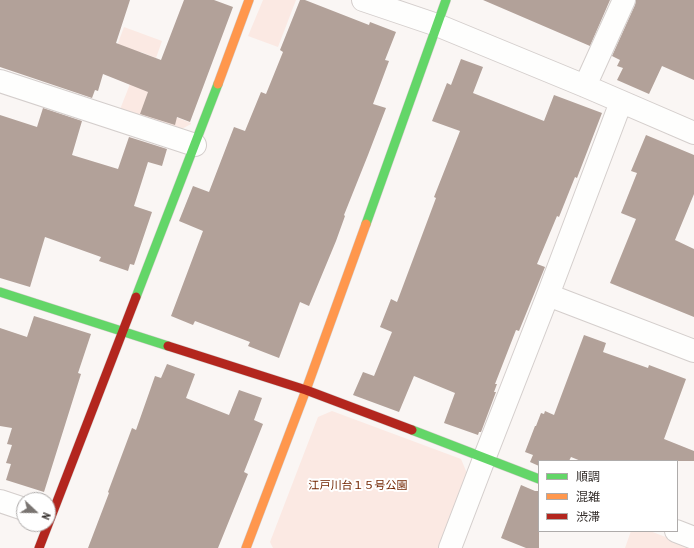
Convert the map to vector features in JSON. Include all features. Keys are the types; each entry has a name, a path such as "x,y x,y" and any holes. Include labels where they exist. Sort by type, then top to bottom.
{"street":[{"path":"56,499 195,145 249,0"},
{"path":"363,0 437,25 694,133"},
{"path":"246,548 306,390 446,0"},
{"path":"585,86 624,0"},
{"path":"0,81 195,145"},
{"path":"450,548 622,102"},
{"path":"0,292 306,390 538,479"},
{"path":"548,295 694,351"},
{"path":"0,501 16,506"},
{"path":"39,548 44,532"},
{"path":"678,532 694,538"}],"green space":[{"path":"263,0 296,0 278,47 248,36"},
{"path":"124,27 162,41 156,58 141,52 106,75"},
{"path":"130,84 149,92 144,105 191,124 178,131 119,112"},
{"name":"江戸川台１５号公園","path":"332,411 461,459 469,478 442,548 273,548 270,542 318,417"},
{"path":"631,532 653,532 694,548 625,548"}],"building":[{"path":"0,0 130,0 116,43 161,60 184,0 214,0 233,7 190,122 177,117 175,125 140,114 148,92 103,74 98,91 95,90 92,98 0,67"},
{"path":"300,0 305,0 369,25 370,22 396,32 385,60 389,61 373,104 386,108 344,215 345,216 336,241 309,306 300,302 279,358 248,346 250,342 195,321 193,325 171,316 203,231 179,221 193,186 209,192 234,127 245,131 261,92 266,94 283,52 280,50"},
{"path":"483,0 610,0 590,46"},
{"path":"636,0 694,0 694,80 662,66 649,94 617,80 623,68 617,66 620,60 612,56"},
{"path":"461,59 483,67 473,93 544,121 554,95 602,113 577,178 575,177 559,217 557,216 537,264 545,267 519,331 516,330 495,384 497,384 494,392 496,392 481,432 479,432 478,435 444,423 455,393 414,376 399,412 353,395 363,372 374,376 392,332 380,327 391,299 397,302 436,198 434,197 460,131 432,121 447,83 451,85"},
{"path":"43,108 82,121 72,155 118,169 129,137 167,149 162,166 148,162 134,206 152,212 134,265 130,264 128,271 99,261 101,257 45,237 30,287 0,278 0,115 37,127"},
{"path":"646,135 694,155 694,194 675,240 694,249 694,317 610,283 636,219 621,213 637,173 631,171"},
{"path":"34,316 91,334 78,373 81,374 44,492 6,480 11,464 6,463 12,445 7,444 12,428 0,426 0,328 27,337"},
{"path":"584,335 606,343 603,352 648,368 649,365 686,379 664,439 694,451 694,461 578,460 571,457 570,460 538,460 538,466 530,462 533,455 525,452 541,413 544,414 545,411 554,415"},
{"path":"167,364 195,374 186,398 229,415 239,390 262,398 254,420 263,424 244,472 248,474 218,548 88,548 132,428 136,430 155,376 161,378"},
{"path":"521,485 538,491 539,548 526,548 501,538"}],"traffic: fast":[{"path":"366,224 446,0"},
{"path":"136,297 218,84"},
{"path":"0,292 168,346"},
{"path":"412,430 538,479"}],"traffic: slow":[{"path":"218,84 249,0"},
{"path":"246,548 306,390 366,224"}],"traffic: jam":[{"path":"39,548 136,297"},
{"path":"168,346 306,390 412,430"}]}
